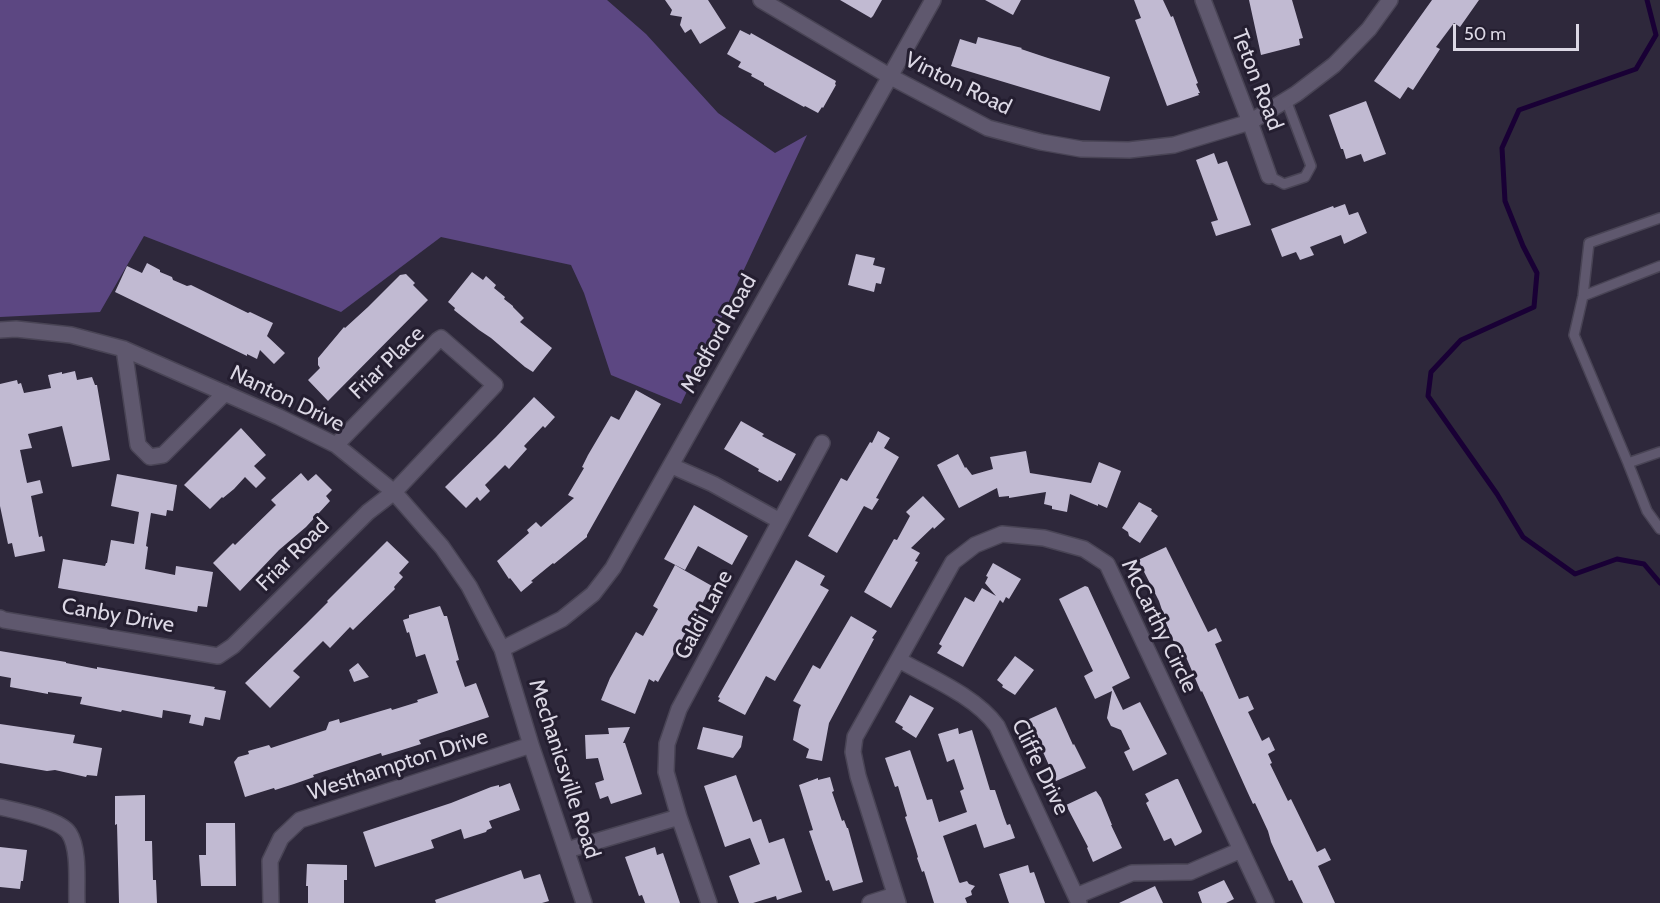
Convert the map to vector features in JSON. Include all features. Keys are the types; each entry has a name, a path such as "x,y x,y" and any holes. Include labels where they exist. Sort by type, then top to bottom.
{"street":[{"name":"Vinton Road","path":"761,0 891,77 988,128 1041,142 1081,149 1129,150 1174,145 1250,122 1286,100 1334,65 1369,29 1390,0"},
{"name":"Medford Road","path":"502,649 562,619 593,594 613,568 933,0"},
{"name":"Teton Road","path":"1203,0 1269,176"},
{"name":"Nanton Drive","path":"0,330 16,329 71,335 124,349 279,417 336,445 394,492 449,557 469,586 502,649"},
{"name":"Friar Place","path":"336,445 441,338 495,385 394,492"},
{"path":"124,349 138,445 150,457 162,454 225,393"},
{"name":"Galdi Lane","path":"709,903 666,772 667,744 679,709 822,443"},
{"path":"672,466 713,484 780,521"},
{"name":"Friar Road","path":"227,651 368,512 394,492"},
{"name":"McCarthy Circle","path":"897,899 858,776 853,753 855,737 953,562 975,545 1002,534 1044,538 1084,549 1107,564 1266,903"},
{"name":"Canby Drive","path":"0,618 218,656 227,651"},
{"name":"Mechanicsville Road","path":"502,649 531,745 584,903"},
{"name":"Cliffe Drive","path":"899,660 974,702 990,716 997,726 1078,900"},
{"name":"Westhampton Drive","path":"271,903 270,861 281,838 300,820 531,745"},
{"path":"0,807 48,819 69,832 75,849 77,903"},
{"path":"567,850 679,817"},
{"path":"1078,900 1132,873 1190,872 1240,850"},
{"path":"870,903 897,899"}],"lane":[{"path":"1269,176 1284,184 1305,177 1311,166 1286,100"},
{"path":"1659,222 1590,243 1583,296 1574,335 1647,512 1660,529"},
{"path":"1583,296 1660,266"},
{"path":"1628,463 1660,452"}],"shaded area":[{"path":"0,0 607,0 646,34 718,113 775,153 807,135 681,404 611,375 584,293 571,265 441,237 341,312 144,236 100,312 0,317"}],"building":[{"path":"665,0 708,0 726,28 700,44 691,29 685,33 680,25 682,17 670,15 672,10"},
{"path":"840,0 882,0 871,18"},
{"path":"985,0 1021,0 1013,15"},
{"path":"1134,0 1163,0 1171,17 1173,16 1198,83 1196,84 1199,95 1167,106 1135,20 1141,18"},
{"path":"1249,0 1292,0 1303,38 1299,39 1300,45 1261,55"},
{"path":"1432,0 1479,0 1460,27 1454,23 1436,47 1440,49 1413,90 1408,87 1400,99 1374,81"},
{"path":"740,30 750,35 751,33 836,81 836,85 818,113 764,85 751,76 752,74 738,67 741,62 727,54"},
{"path":"978,37 1022,48 1110,77 1100,111 951,66 960,39 976,44"},
{"path":"1366,101 1386,154 1364,162 1361,154 1346,159 1329,115"},
{"path":"1214,153 1218,164 1227,161 1251,225 1216,236 1211,222 1218,220 1196,160"},
{"path":"1345,204 1349,215 1358,212 1367,233 1344,244 1341,235 1310,247 1314,255 1300,260 1296,252 1282,257 1271,229 1333,206 1334,208"},
{"path":"856,254 875,258 873,265 885,268 881,284 876,283 874,292 848,285"},
{"path":"147,263 172,277 173,280 187,286 191,285 273,323 267,336 285,353 274,364 260,350 257,359 247,354 247,356 115,292 127,266 142,273"},
{"path":"472,272 483,280 486,276 496,285 494,288 524,318 520,322 552,348 533,372 454,310 455,308 448,302"},
{"path":"406,274 428,300 328,401 308,380 320,368 318,358 344,327 400,275"},
{"path":"75,371 77,380 92,377 97,385 110,460 72,467 62,426 28,434 32,448 20,450 27,483 40,480 43,493 31,496 39,537 42,536 45,551 15,557 12,543 8,544 0,506 0,384 17,380 18,384 21,383 24,393 51,388 48,375"},
{"path":"636,390 661,404 587,537 531,581 533,582 521,592 497,561 529,533 527,530 536,522 541,527 574,498 568,495 584,468 582,467 588,455 611,416 619,420"},
{"path":"534,397 555,417 524,446 527,449 509,469 505,465 485,485 490,491 480,501 477,497 466,508 445,487"},
{"path":"741,421 764,434 762,436 796,454 781,481 778,482 758,471 759,469 724,449"},
{"path":"241,428 266,455 254,466 266,478 256,488 245,477 210,509 184,485"},
{"path":"878,431 890,438 884,448 899,457 876,498 879,499 872,510 864,506 837,553 808,536 841,478 847,481"},
{"path":"1026,451 1030,473 1091,483 1099,462 1121,471 1107,508 1070,494 1067,512 1052,509 1052,506 1044,504 1046,492 1009,498 1009,496 999,497 997,488 959,508 937,465 958,454 965,468 972,475 993,469 990,457"},
{"path":"301,473 308,481 316,474 332,490 326,496 330,501 240,591 213,563 276,505 271,500"},
{"path":"117,474 177,485 173,511 167,510 166,516 151,513 145,569 175,575 176,566 213,572 207,607 198,606 197,612 58,588 63,559 105,566 111,540 134,544 139,512 111,506"},
{"path":"923,496 945,519 911,548 920,553 915,561 918,562 891,608 864,592 910,516 906,512"},
{"path":"1139,502 1152,509 1151,511 1158,516 1140,543 1122,528"},
{"path":"694,505 748,536 732,565 698,546 685,570 664,559"},
{"path":"387,541 409,562 399,573 403,577 394,587 395,589 353,630 350,627 330,648 323,641 293,671 300,677 270,708 245,683"},
{"path":"1166,547 1208,632 1216,628 1222,641 1215,644 1239,699 1248,696 1254,709 1248,712 1262,741 1269,737 1275,750 1268,754 1272,763 1270,764 1288,801 1291,799 1317,852 1325,848 1331,860 1318,866 1335,903 1303,903 1292,880 1289,881 1183,650 1178,652 1159,601 1138,560"},
{"path":"796,560 825,576 820,585 829,590 775,681 766,676 745,715 718,701 720,698 718,697"},
{"path":"993,563 1021,579 1009,599 1006,597 1003,603 1000,600 963,667 937,653 942,646 939,644 965,597 974,602 982,588 996,596 985,583"},
{"path":"675,565 712,586 658,682 649,679 635,714 601,700 610,678 636,632 643,636 658,609 653,606"},
{"path":"1085,586 1088,587 1130,678 1112,687 1123,710 1140,702 1167,754 1133,771 1124,752 1130,749 1121,730 1111,726 1107,718 1112,691 1095,699 1084,676 1093,671 1059,599"},
{"path":"440,606 444,616 447,616 459,660 456,661 465,687 476,683 489,717 419,740 421,744 382,756 381,753 313,775 314,777 294,784 245,797 234,762 238,757 249,754 248,751 269,745 271,748 326,730 329,722 339,719 340,723 391,708 392,710 438,693 425,654 416,657 403,620 409,618 409,615"},
{"path":"851,616 877,631 829,723 822,761 806,758 809,749 793,740 801,705 793,701 813,665 820,669"},
{"path":"0,651 215,687 214,689 226,691 220,720 205,717 203,726 189,723 191,715 163,710 162,718 122,710 121,712 80,704 82,697 10,687 11,678 0,676"},
{"path":"1015,656 1034,670 1015,695 1002,687 1003,685 997,680"},
{"path":"358,663 369,677 354,682 349,670"},
{"path":"910,695 934,708 916,738 895,722"},
{"path":"1056,707 1086,768 1056,781 1027,720"},
{"path":"0,724 75,735 73,743 102,748 97,776 87,775 86,777 55,770 47,771 0,763"},
{"path":"630,727 623,743 625,743 642,794 611,804 608,796 600,799 595,783 604,780 598,758 586,759 585,735 609,734 608,728"},
{"path":"703,727 743,736 741,747 733,758 697,749"},
{"path":"958,728 959,734 972,730 990,790 995,790 1007,825 1010,824 1015,838 984,848 976,824 943,836 959,882 967,881 975,886 971,891 972,895 965,898 967,903 934,903 924,871 922,872 917,858 898,786 895,787 885,758 910,750 927,800 932,799 939,822 967,812 960,791 964,789 954,759 947,762 938,734"},
{"path":"736,775 753,822 761,819 769,843 784,838 802,892 777,900 776,896 753,903 739,903 729,876 760,864 750,838 725,847 704,786"},
{"path":"830,777 834,791 832,792 842,821 844,820 848,828 863,882 833,891 829,880 826,881 809,831 813,830 799,785 818,778 818,780"},
{"path":"1176,779 1202,831 1175,846 1171,838 1164,841 1146,803 1149,801 1145,794"},
{"path":"510,783 520,810 489,821 492,828 486,832 464,839 461,829 431,840 434,848 375,867 363,832 451,803 491,787"},
{"path":"1096,791 1122,848 1093,862 1088,847 1066,805"},
{"path":"145,795 145,841 152,841 153,880 156,880 157,903 119,903 115,796"},
{"path":"206,823 235,823 236,886 201,886 199,855 206,855"},
{"path":"0,847 27,850 20,889 0,887"},
{"path":"655,847 657,855 663,853 680,903 645,903 642,895 639,896 625,857"},
{"path":"307,864 347,865 347,880 344,880 344,903 308,903"},
{"path":"1028,865 1030,873 1034,872 1045,903 1009,903 999,874"},
{"path":"521,870 524,879 540,874 549,901 542,903 436,903 435,900"},
{"path":"1224,880 1234,899 1226,903 1202,903 1198,892"},
{"path":"1155,886 1163,903 1119,903"}],"waterway":[{"path":"1647,0 1656,35 1636,69 1519,110 1502,148 1505,201 1523,246 1537,273 1534,307 1461,340 1431,372 1428,396 1497,494 1523,537 1575,574 1617,559 1644,564 1660,583"}]}
